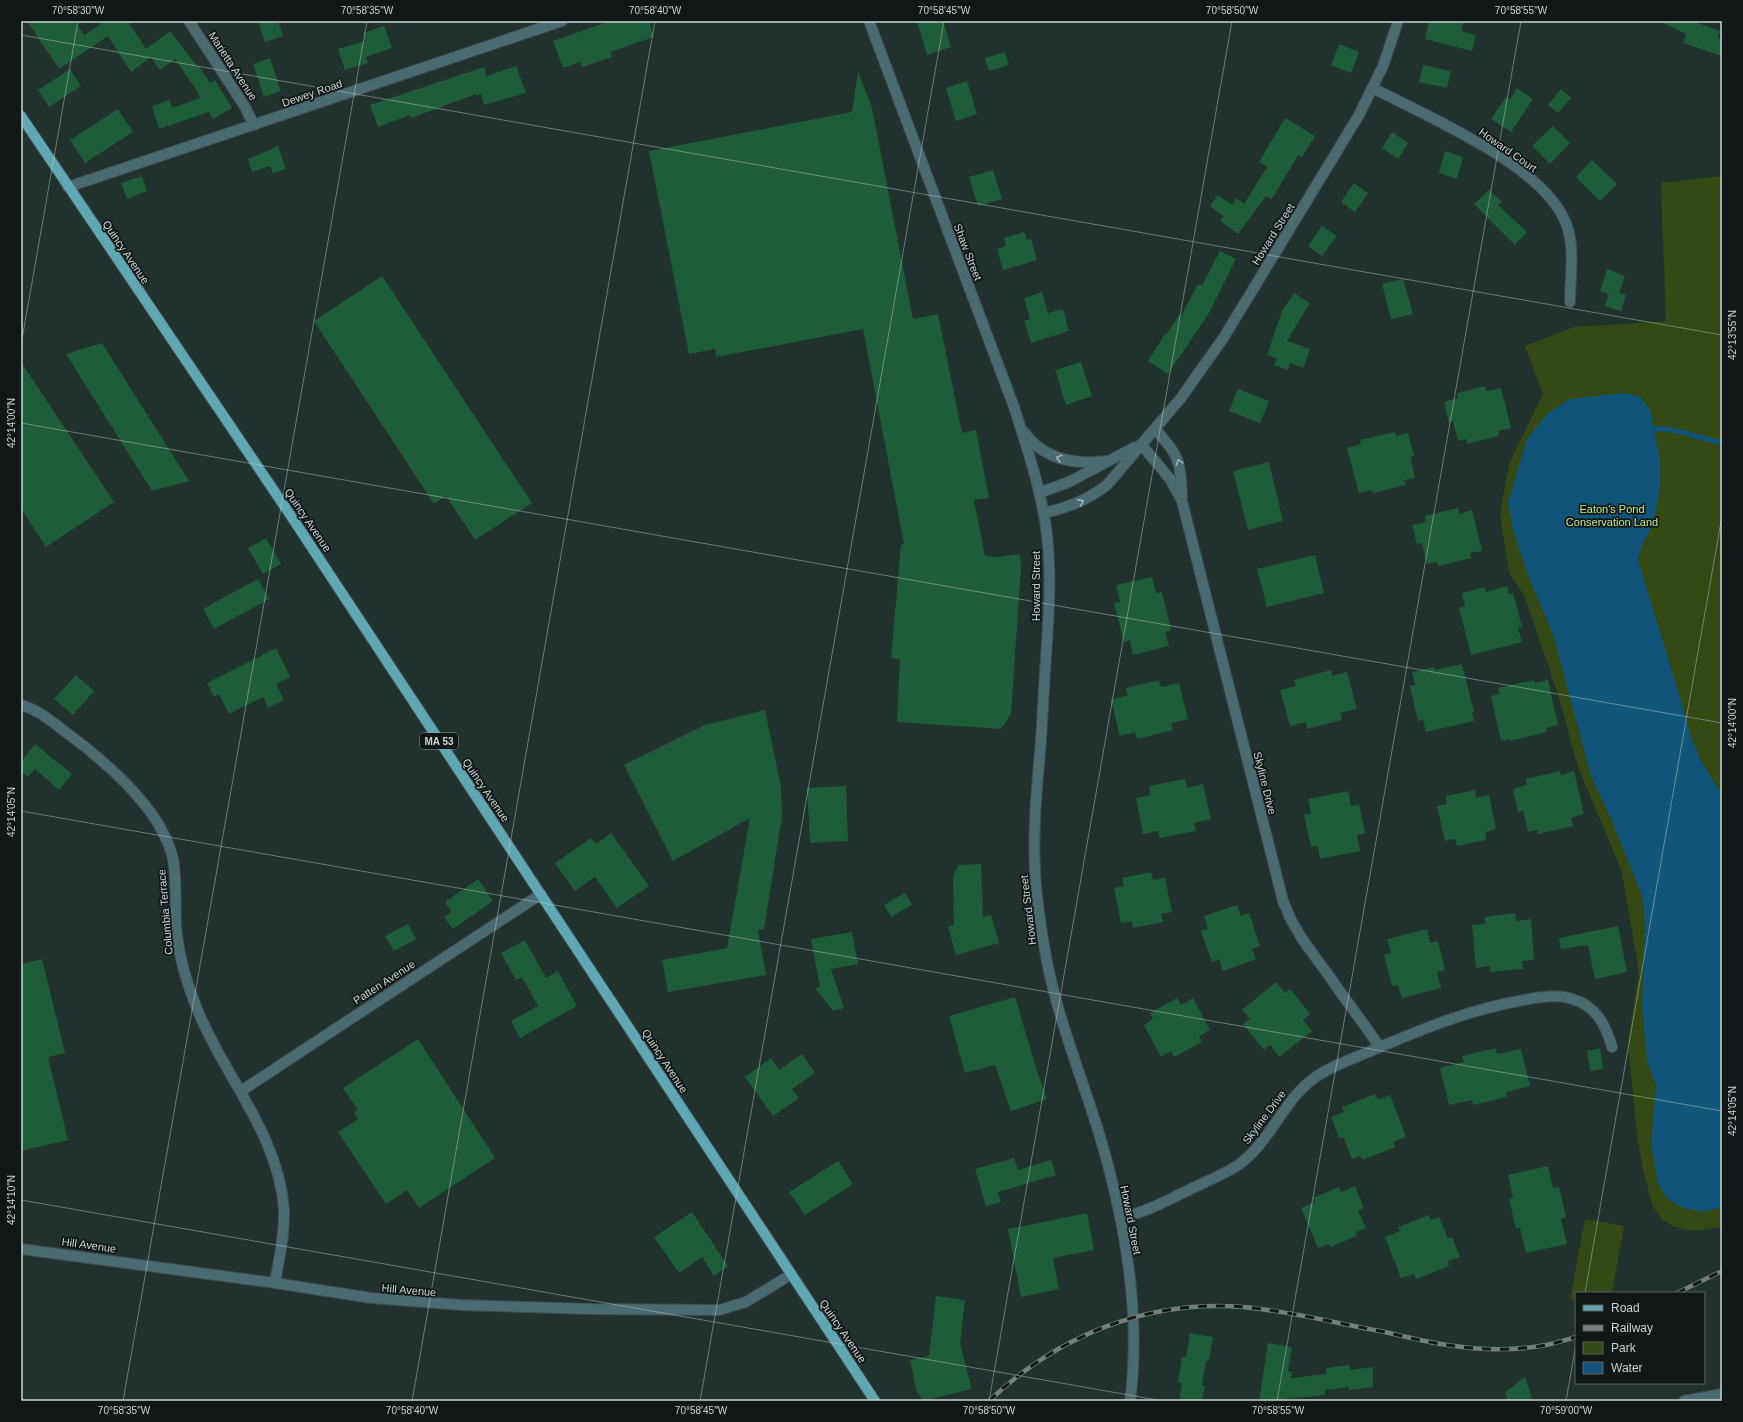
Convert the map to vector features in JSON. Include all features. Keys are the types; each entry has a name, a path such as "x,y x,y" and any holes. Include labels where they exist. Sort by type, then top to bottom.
{"main road":[{"name":"Quincy Avenue","path":"21,116 276,495 541,894 874,1401"}],"street":[{"name":"Marietta Avenue","path":"190,21 246,107 254,125"},
{"name":"Dewey Road","path":"68,187 562,21"},
{"name":"Shaw Street","path":"869,21 1020,426 1039,493"},
{"name":"Howard Street","path":"1044,513 1066,508 1092,496 1113,478 1192,384 1218,346 1353,126 1373,88 1389,49 1398,21"},
{"name":"Howard Court","path":"1373,88 1450,126 1480,144 1523,172 1543,191 1563,217 1569,234 1571,254 1570,302"},
{"path":"1020,426 1033,444 1053,456 1080,462 1112,460"},
{"name":"Skyline Drive","path":"1155,429 1169,444 1178,458 1181,474 1182,501 1283,901 1291,920 1303,940 1380,1047"},
{"name":"Howard Street","path":"1130,1401 1134,1350 1131,1294 1120,1218 1098,1131 1073,1057 1054,992 1044,947 1035,872 1035,824 1049,603 1048,550 1044,513 1039,493 1069,482 1141,444"},
{"name":"Skyline Drive","path":"1141,444 1170,479 1182,501"},
{"name":"Columbia Terrace","path":"21,705 45,717 100,759 138,798 159,826 168,845 173,859 177,934 180,955 187,982 205,1028 241,1091 269,1149 280,1185 284,1224 275,1282"},
{"name":"Patten Avenue","path":"241,1091 541,894"},
{"name":"Skyline Drive","path":"1120,1218 1154,1207 1239,1164 1256,1149 1287,1105 1311,1080 1330,1068 1470,1012 1510,1002 1556,996 1564,997 1579,1001 1594,1011 1604,1025 1612,1048"},
{"name":"Hill Avenue","path":"21,1249 275,1282 371,1298 447,1305 710,1310 728,1308 746,1302 790,1275"},
{"path":"1684,1401 1722,1394"}],"green space":[{"name":"Eaton's Pond Conservation Land","path":"1722,176 1722,1227 1694,1231 1674,1227 1662,1219 1653,1207 1643,1170 1637,1135 1628,1044 1639,972 1622,872 1578,767 1558,694 1524,595 1509,573 1500,514 1509,464 1543,394 1525,346 1574,327 1666,321 1661,183"},
{"path":"1585,1219 1624,1226 1612,1292 1575,1292 1575,1300 1570,1299"}],"water":[{"path":"1623,393 1639,396 1650,409 1660,461 1660,484 1657,508 1650,531 1642,545 1638,560 1690,734 1700,759 1722,793 1722,1207 1703,1212 1680,1207 1666,1197 1658,1183 1651,1144 1656,1085 1647,1061 1642,1006 1645,923 1642,895 1611,819 1591,776 1553,634 1529,578 1514,533 1508,503 1527,439 1548,413 1570,399"}],"building":[{"path":"27,21 75,21 84,35 105,21 128,21 146,49 170,31 197,66 198,65 210,83 215,80 232,108 213,119 209,112 159,129 152,106 169,100 172,108 200,98 197,91 175,59 160,70 151,57 131,72 108,36 59,69"},
{"path":"258,21 278,21 283,36 265,42"},
{"path":"610,21 649,21 654,37 610,52 612,57 582,67 580,62 563,68 553,41"},
{"path":"917,21 943,21 951,47 927,55"},
{"path":"1429,21 1464,21 1461,31 1476,35 1472,51 1425,39"},
{"path":"1660,21 1692,21 1720,31 1718,38 1722,39 1722,56 1683,43 1686,34"},
{"path":"384,26 392,48 366,57 368,63 345,70 338,49 365,41 363,33"},
{"path":"1339,44 1359,52 1351,73 1331,65"},
{"path":"1005,52 1009,65 989,71 985,58"},
{"path":"270,58 281,91 264,97 253,64"},
{"path":"1423,65 1451,71 1447,88 1419,82"},
{"path":"516,66 526,93 484,105 481,94 476,96 476,94 411,118 410,115 378,127 370,105 484,67 487,76"},
{"path":"70,69 81,86 49,107 38,90"},
{"path":"858,71 872,108 913,319 938,314 962,433 976,430 989,498 974,500 985,556 998,557 1020,554 1021,568 1011,714 1001,729 897,722 900,659 891,658 901,545 904,544 863,329 716,357 715,349 689,354 649,151 852,112"},
{"path":"967,81 977,114 956,121 946,88"},
{"path":"1517,88 1533,99 1511,132 1491,119 1506,97 1510,100"},
{"path":"1561,89 1571,98 1558,113 1548,105"},
{"path":"118,109 133,132 85,163 70,140"},
{"path":"1285,118 1315,136 1302,157 1298,155 1272,199 1266,196 1238,234 1220,221 1223,216 1210,206 1218,195 1232,205 1236,198 1244,204 1267,167 1259,162"},
{"path":"1553,126 1570,143 1550,164 1532,146"},
{"path":"1392,132 1408,143 1398,159 1382,148"},
{"path":"278,146 286,169 273,173 270,166 252,172 248,159"},
{"path":"1445,151 1463,157 1457,179 1439,173"},
{"path":"1592,160 1617,184 1600,201 1576,177"},
{"path":"993,170 1002,199 978,206 969,177"},
{"path":"142,176 147,191 127,199 121,183"},
{"path":"1354,183 1368,193 1355,212 1341,202"},
{"path":"1489,190 1502,202 1498,205 1527,232 1515,245 1474,204"},
{"path":"1322,226 1337,236 1322,256 1308,246"},
{"path":"1024,232 1027,240 1031,239 1037,260 1003,270 997,249 1006,246 1004,238"},
{"path":"1220,251 1236,259 1209,313 1168,374 1148,361 1165,334 1166,335 1179,315 1181,316 1198,284 1202,286"},
{"path":"1607,269 1625,276 1619,293 1626,295 1621,311 1605,306 1609,294 1600,291"},
{"path":"382,276 532,503 475,540 446,496 434,504 314,321"},
{"path":"1403,279 1413,314 1391,319 1382,284"},
{"path":"1042,292 1048,313 1063,309 1069,331 1031,343 1024,321 1030,319 1024,298"},
{"path":"1294,293 1310,303 1287,341 1310,349 1303,368 1290,363 1288,370 1274,365 1277,359 1267,355 1282,311"},
{"path":"102,343 189,481 152,491 66,354"},
{"path":"21,362 114,502 46,547 21,508"},
{"path":"1081,362 1092,396 1066,405 1055,370"},
{"path":"1485,386 1486,391 1501,388 1511,428 1498,431 1499,436 1467,444 1466,439 1458,441 1453,421 1449,423 1444,402 1458,398 1457,393"},
{"path":"1238,389 1269,401 1260,423 1229,411"},
{"path":"1395,432 1396,436 1408,433 1414,456 1410,457 1415,478 1404,480 1406,485 1373,493 1372,490 1359,493 1347,448 1361,444 1360,440"},
{"path":"1269,462 1283,521 1248,530 1233,471"},
{"path":"1458,508 1459,514 1472,510 1482,551 1470,553 1471,558 1439,566 1437,562 1427,564 1422,543 1417,544 1412,525 1426,522 1425,516"},
{"path":"266,538 281,564 263,574 248,548"},
{"path":"1315,555 1324,593 1267,607 1257,569"},
{"path":"1152,577 1156,593 1162,592 1171,630 1165,632 1169,646 1133,655 1130,640 1124,642 1114,603 1120,602 1116,585"},
{"path":"258,579 269,599 214,629 203,609"},
{"path":"1507,586 1509,594 1513,593 1522,627 1518,628 1522,642 1471,655 1459,608 1465,606 1462,593 1485,587 1486,592"},
{"path":"276,648 290,677 276,684 284,700 268,708 263,697 229,714 219,694 214,697 207,683"},
{"path":"1462,664 1474,712 1472,712 1474,721 1426,732 1423,720 1418,721 1410,686 1415,685 1412,672 1434,667 1435,670"},
{"path":"1331,670 1332,676 1347,672 1357,709 1340,713 1342,720 1307,729 1306,722 1290,726 1280,690 1296,686 1294,680"},
{"path":"76,675 94,691 73,715 54,699"},
{"path":"1159,680 1161,687 1179,683 1188,719 1171,723 1173,730 1137,739 1135,732 1120,736 1111,700 1128,695 1126,688"},
{"path":"1534,680 1535,683 1548,680 1558,725 1546,728 1547,732 1510,741 1510,739 1501,741 1491,696 1500,694 1498,688"},
{"path":"765,710 781,787 782,817 764,929 758,930 766,975 668,992 662,960 727,948 750,818 673,861 624,765 705,725"},
{"path":"35,744 72,774 59,790 35,769 28,777 21,772 21,762"},
{"path":"1560,771 1561,775 1574,771 1584,814 1571,818 1573,826 1538,834 1538,830 1528,832 1523,810 1518,812 1513,789 1527,785 1526,779"},
{"path":"1185,779 1187,788 1203,784 1211,819 1194,823 1196,831 1160,838 1158,831 1143,834 1136,798 1151,795 1149,786"},
{"path":"846,786 848,841 810,843 807,788"},
{"path":"1475,790 1476,798 1489,795 1496,829 1485,832 1486,840 1457,846 1455,839 1445,841 1437,806 1447,804 1446,796"},
{"path":"1348,791 1351,806 1359,804 1365,833 1357,835 1360,851 1320,859 1318,846 1311,847 1304,815 1311,814 1308,799"},
{"path":"611,833 649,886 617,908 595,877 575,891 555,863 591,838 596,844"},
{"path":"981,864 983,917 991,915 999,943 956,955 948,927 954,925 953,877 958,865"},
{"path":"1151,872 1153,880 1165,878 1172,912 1161,914 1163,922 1133,928 1132,921 1121,923 1114,888 1124,886 1122,878"},
{"path":"478,879 493,901 453,929 444,917 451,912 445,902"},
{"path":"905,893 912,905 891,917 884,905"},
{"path":"1237,905 1241,916 1249,913 1260,946 1252,949 1256,959 1223,971 1219,959 1212,962 1201,931 1208,929 1204,916"},
{"path":"1515,913 1516,921 1531,919 1534,960 1522,961 1523,969 1490,972 1490,966 1476,968 1472,925 1485,924 1485,917"},
{"path":"408,924 416,939 394,951 385,936"},
{"path":"1618,926 1627,972 1595,979 1588,945 1561,949 1559,938"},
{"path":"1427,929 1430,943 1438,941 1445,970 1437,972 1441,988 1402,998 1398,985 1392,986 1384,955 1391,953 1387,939"},
{"path":"852,932 858,964 831,969 844,1008 833,1011 815,988 820,987 811,939"},
{"path":"525,940 546,978 558,971 577,1006 520,1038 511,1021 538,1006 522,977 516,980 501,953"},
{"path":"42,959 65,1053 48,1057 68,1140 21,1151 21,964"},
{"path":"1276,982 1285,993 1290,989 1310,1014 1303,1020 1312,1031 1279,1057 1270,1045 1264,1050 1243,1024 1250,1019 1242,1010"},
{"path":"1015,997 1047,1099 1011,1111 995,1065 965,1073 949,1016"},
{"path":"1177,998 1181,1005 1193,998 1210,1030 1199,1036 1202,1042 1174,1057 1171,1051 1161,1057 1144,1025 1153,1019 1150,1013"},
{"path":"418,1039 495,1158 419,1208 407,1190 386,1204 338,1132 358,1119 354,1112 358,1110 343,1088"},
{"path":"1496,1048 1497,1054 1521,1049 1530,1086 1506,1092 1507,1097 1473,1105 1472,1100 1449,1105 1440,1068 1464,1062 1462,1056"},
{"path":"1600,1048 1603,1069 1590,1071 1587,1051"},
{"path":"802,1054 815,1073 792,1089 799,1098 773,1116 745,1077 771,1058 779,1070"},
{"path":"1375,1094 1378,1100 1390,1095 1406,1137 1393,1142 1395,1147 1362,1160 1360,1156 1352,1159 1343,1137 1339,1138 1331,1117 1344,1112 1342,1107"},
{"path":"1014,1158 1018,1170 1051,1160 1056,1175 998,1192 1001,1202 986,1206 975,1169"},
{"path":"838,1161 853,1184 805,1215 789,1192"},
{"path":"1548,1166 1553,1188 1559,1187 1566,1217 1561,1219 1567,1244 1526,1253 1520,1228 1516,1229 1509,1199 1513,1198 1508,1175"},
{"path":"1355,1186 1364,1208 1358,1210 1366,1228 1356,1232 1357,1236 1330,1247 1329,1244 1318,1248 1301,1208 1315,1202 1313,1198 1339,1187 1341,1192"},
{"path":"692,1212 728,1266 714,1276 702,1257 679,1273 654,1237"},
{"path":"1087,1213 1094,1250 1053,1258 1059,1289 1021,1297 1008,1229"},
{"path":"1429,1215 1431,1220 1439,1217 1448,1239 1452,1237 1460,1257 1448,1261 1449,1266 1416,1279 1414,1274 1401,1278 1385,1237 1400,1231 1398,1227"},
{"path":"936,1296 965,1300 960,1344 972,1389 923,1401 916,1389 910,1360 929,1356"},
{"path":"1190,1333 1213,1337 1209,1361 1206,1361 1202,1386 1205,1386 1202,1401 1179,1401 1182,1383 1178,1382 1182,1357 1186,1357"},
{"path":"1268,1343 1292,1347 1288,1371 1292,1372 1291,1378 1326,1374 1326,1368 1350,1365 1350,1370 1373,1367 1373,1387 1349,1390 1349,1387 1325,1390 1325,1395 1284,1399 1283,1401 1259,1401"},
{"path":"1525,1377 1533,1401 1508,1401 1505,1392"}],"waterway":[{"path":"1654,429 1669,429 1722,443"}],"railway":[{"path":"1679,1292 1722,1271"},
{"path":"989,1401 1016,1378 1044,1358 1074,1341 1106,1327 1139,1316 1173,1309 1208,1306 1243,1307 1277,1311 1430,1342 1471,1348 1496,1349 1534,1347 1575,1337"}]}
